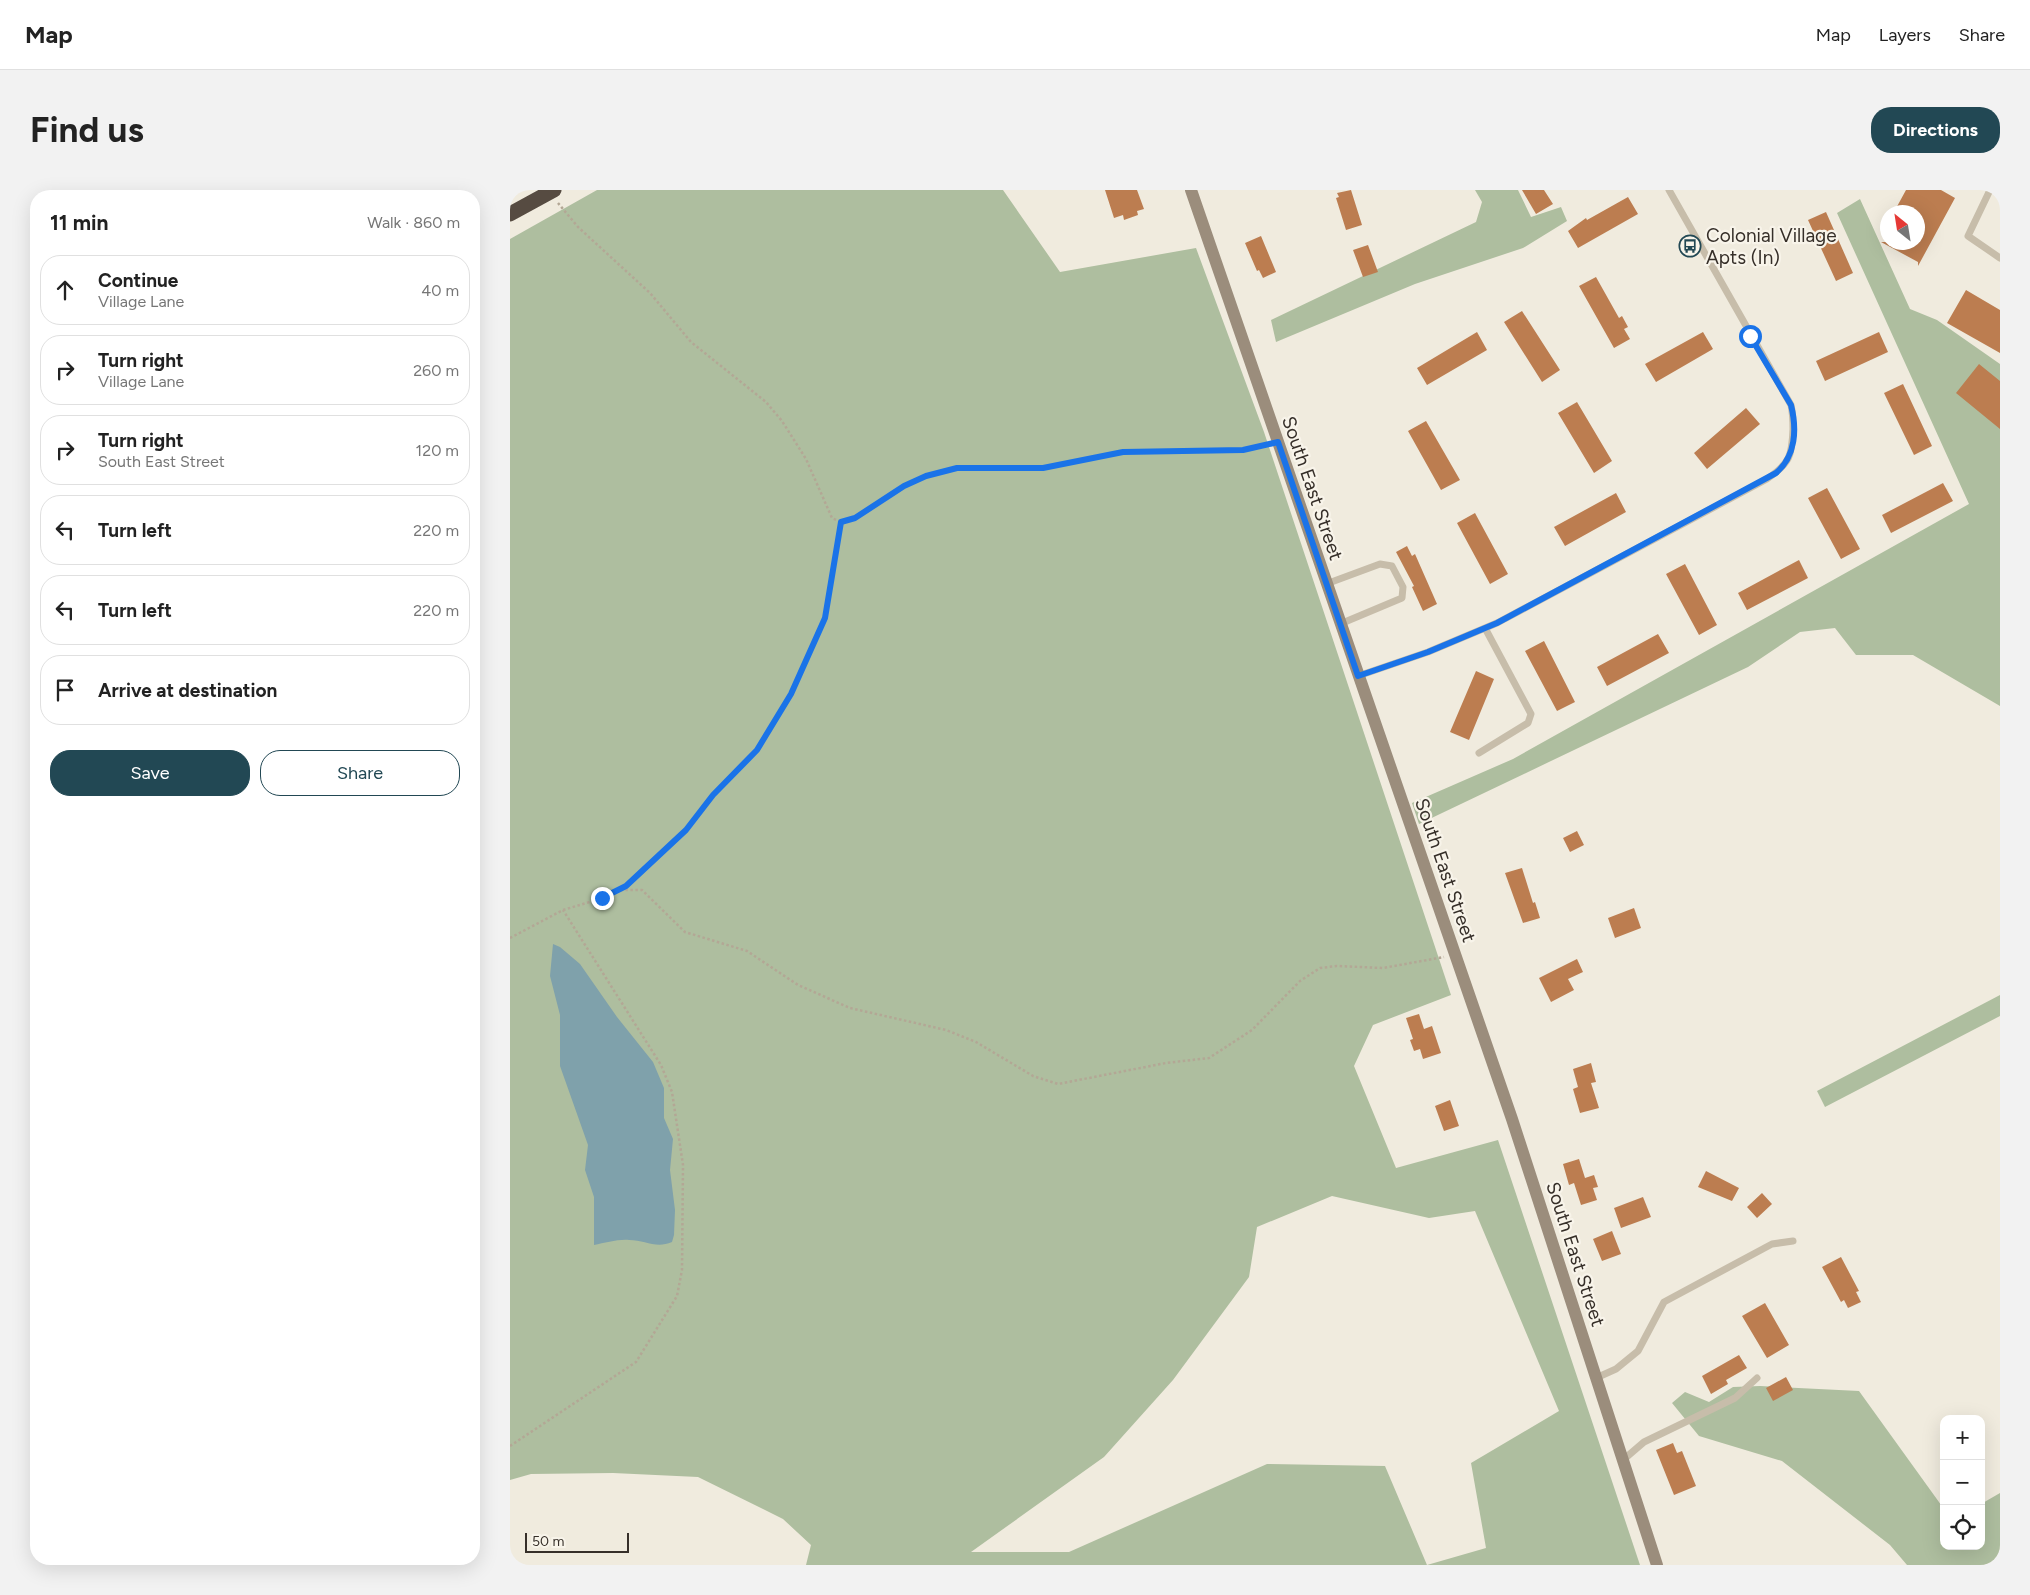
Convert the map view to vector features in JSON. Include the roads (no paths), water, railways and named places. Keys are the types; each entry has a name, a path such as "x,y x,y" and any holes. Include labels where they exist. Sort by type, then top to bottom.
{"highway":[{"path":"510,214 552,191"}],"main road":[{"name":"South East Street","path":"1191,190 1455,955 1657,1565"}],"lane":[{"path":"1358,676 1428,652 1485,628 1767,479 1780,469 1790,457 1794,443 1794,416 1791,405 1668,190"},
{"path":"1990,190 1968,236 2000,258"},
{"path":"1326,584 1380,564 1392,566 1403,587 1402,598 1340,624"},
{"path":"1479,753 1528,723 1532,714 1485,628"},
{"path":"1596,1378 1616,1369 1638,1351 1664,1302 1772,1244 1793,1241"},
{"path":"1623,1460 1644,1442 1735,1398 1757,1378"}],"water":[{"path":"553,944 560,947 580,964 617,1017 653,1062 664,1088 664,1118 673,1139 670,1170 675,1210 672,1242 661,1245 625,1240 594,1245 594,1197 585,1170 588,1145 560,1066 560,1015 550,976"}],"place":[{"name":"Colonial Village Apts (In)","path":"1690,246"}]}
